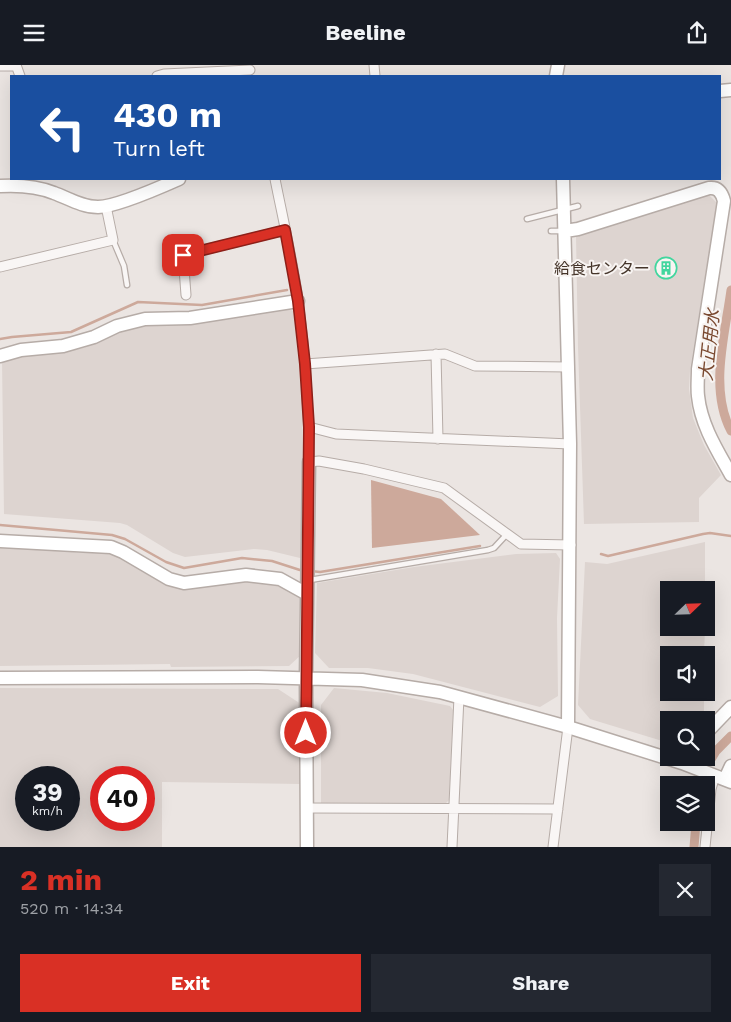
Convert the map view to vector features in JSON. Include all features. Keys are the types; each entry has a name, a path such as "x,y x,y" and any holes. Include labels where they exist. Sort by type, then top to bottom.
{"street":[{"path":"0,66 16,65"},
{"path":"160,75 250,70"},
{"path":"0,186 40,183 82,205 106,207 177,180"},
{"path":"276,180 298,301 309,427 306,679 307,847"},
{"path":"553,847 568,727 571,545 569,367 563,180"},
{"path":"565,231 578,229 708,188 715,189 723,196 724,201 698,369 698,396 704,423 731,475"},
{"path":"0,267 114,240 106,207"},
{"path":"186,295 183,255 285,230"},
{"path":"0,356 21,351 63,346 94,337 117,325 145,319 190,318 298,301"},
{"path":"305,364 445,354 475,366 569,367"},
{"path":"436,355 438,439"},
{"path":"309,427 336,434 570,444"},
{"path":"309,462 320,461 364,469 444,488 507,535 524,545 571,545"},
{"path":"0,541 111,547 169,579 184,583 246,575 280,579 307,594"},
{"path":"0,677 258,677 362,680 440,692 660,753"},
{"path":"452,847 459,697"},
{"path":"715,724 731,707"},
{"path":"696,766 724,779"},
{"path":"705,847 711,789 724,779 731,766"},
{"path":"306,808 558,809"}],"lane":[{"path":"527,219 578,207"},
{"path":"551,231 565,231"},
{"path":"114,240 124,266 127,285"},
{"path":"307,581 488,551 494,548 507,535"}],"shaded area":[{"path":"708,194 717,203 690,370 689,389 693,418 704,445 721,475 699,498 699,522 584,524 576,237 579,233"},
{"path":"288,308 293,311 302,391 303,556 300,558 267,550 254,549 185,557 173,553 127,525 120,523 4,514 2,359 59,353 83,348 116,333 156,323 208,322"},
{"path":"371,480 441,499 480,535 372,548"},
{"path":"705,542 705,581 660,581 660,636 705,636 704,646 660,646 660,701 704,701 704,711 660,711 660,740 590,719 578,705 585,562 607,564"},
{"path":"0,545 82,553 105,552 122,558 176,587 189,588 242,581 278,584 298,596 303,602 302,654 289,666 171,667 170,664 0,666"},
{"path":"556,553 560,559 557,618 558,696 540,707 413,674 368,668 329,668 315,653 317,583 414,567 516,554"},
{"path":"0,688 278,689 301,704 300,784 162,782 162,847 0,847"},
{"path":"334,688 387,693 450,706 453,710 449,800 445,804 321,804 321,705"}],"waterway":[{"path":"0,339 71,332 138,302 202,305 287,290"},
{"name":"大正用水","path":"731,290 723,343 720,380 724,415 731,431"},
{"path":"0,525 112,535 125,539 166,562 184,568 242,558 272,561 303,571"},
{"path":"601,554 608,556 710,533 731,536"},
{"path":"311,571 320,572 480,546"},
{"name":"大正用水","path":"715,753 731,736"},
{"name":"大正用水","path":"694,847 695,831"}],"place":[{"name":"給食センター","path":"666,268"}],"route":[{"path":"183,255 285,230 298,301 309,427 306,733"}]}
